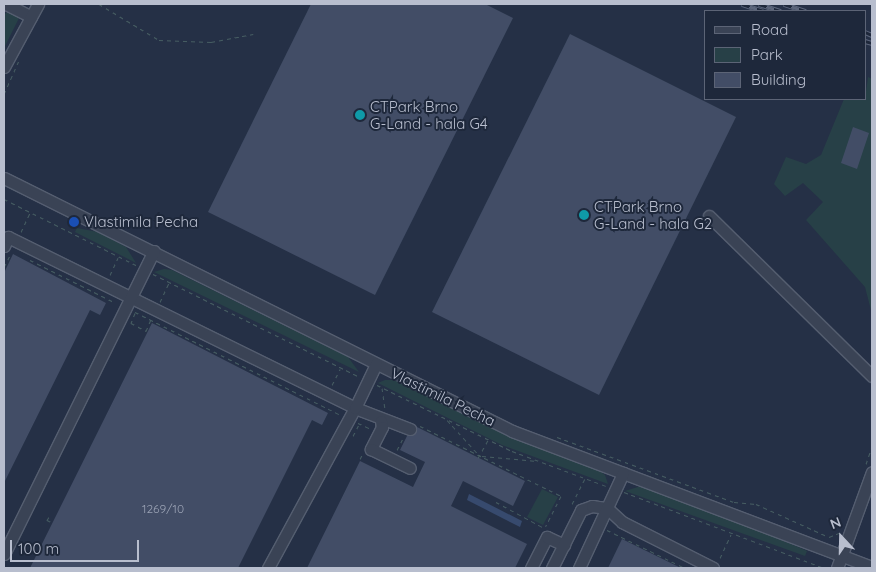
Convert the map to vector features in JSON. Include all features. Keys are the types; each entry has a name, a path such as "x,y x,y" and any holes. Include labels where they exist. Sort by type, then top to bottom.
{"street":[{"path":"4,8 6,4 31,17"},
{"path":"4,67 38,4"},
{"name":"Vlastimila Pecha","path":"4,178 154,251 512,431 872,567"},
{"path":"709,216 872,376"},
{"path":"9,252 8,237 132,296 381,421 413,428"},
{"path":"4,554 154,251"},
{"path":"268,568 355,408 376,364"},
{"path":"381,421 382,427 371,449 410,468"},
{"path":"837,568 869,469"},
{"path":"579,568 623,473"},
{"path":"552,568 580,510 592,506 607,508 622,522 716,563"},
{"path":"531,568 547,537 564,545"}],"path":[{"path":"99,4 159,40 211,42 253,34"},
{"path":"4,199 488,439 540,461 824,568"},
{"path":"19,236 30,213"},
{"path":"4,267 9,252"},
{"path":"25,257 117,303"},
{"path":"107,280 119,257"},
{"path":"158,305 169,282"},
{"path":"151,320 146,331 130,324 135,312 341,414"},
{"path":"329,390 341,367"},
{"path":"381,387 385,409"},
{"path":"447,419 479,457 540,461"},
{"path":"356,422 374,431"},
{"path":"353,436 360,423"},
{"path":"402,454 396,451 413,428 561,496 540,536"},
{"path":"550,434 734,502 756,504 829,537 838,534 842,529"},
{"path":"479,457 488,439"},
{"path":"869,469 872,447"},
{"path":"569,510 585,478"},
{"path":"496,502 551,531"},
{"path":"48,518 47,520 53,523"},
{"path":"607,529 685,568"},
{"path":"716,563 732,533"}],"green space":[{"path":"8,11 20,16 4,48 4,15"},
{"path":"868,77 872,79 872,314 865,287 806,220 823,202 803,183 785,196 774,184 786,157 806,164 821,155 844,100 866,100"},
{"path":"77,228 98,232 126,247 136,263 75,232"},
{"path":"164,269 172,270 348,357 359,372 154,272"},
{"path":"385,380 394,380 506,435 598,470 605,475 608,484 502,445 378,383"},
{"path":"641,486 759,530 807,551 805,556 625,491"},
{"path":"542,489 558,497 543,525 527,517"}],"water":[{"path":"469,494 522,521 520,527 467,500"}],"building":[{"name":"CTPark Brno G-Land - hala G4","path":"311,4 485,4 513,18 375,295 208,212"},
{"name":"CTPark Brno G-Land - hala G2","path":"570,34 736,117 599,395 432,312"},
{"path":"853,127 869,133 857,169 841,163"},
{"path":"13,254 106,303 100,315 90,310 4,483 4,273"},
{"path":"152,323 328,413 322,425 312,420 238,568 30,568"},
{"path":"417,427 525,481 513,506 463,481 451,506 527,544 515,568 307,568 360,461 413,487 425,462 400,450 407,436 414,435"},
{"path":"622,539 681,568 608,568"}],"railway":[{"path":"742,4 760,10"},
{"path":"759,4 778,10"},
{"path":"784,4 803,10"},
{"path":"866,32 872,35"},
{"path":"866,41 872,43"}],"place":[{"name":"CTPark Brno G-Land - hala G4","path":"360,115"},
{"name":"CTPark Brno G-Land - hala G2","path":"584,215"},
{"name":"Vlastimila Pecha","path":"74,222"}]}
